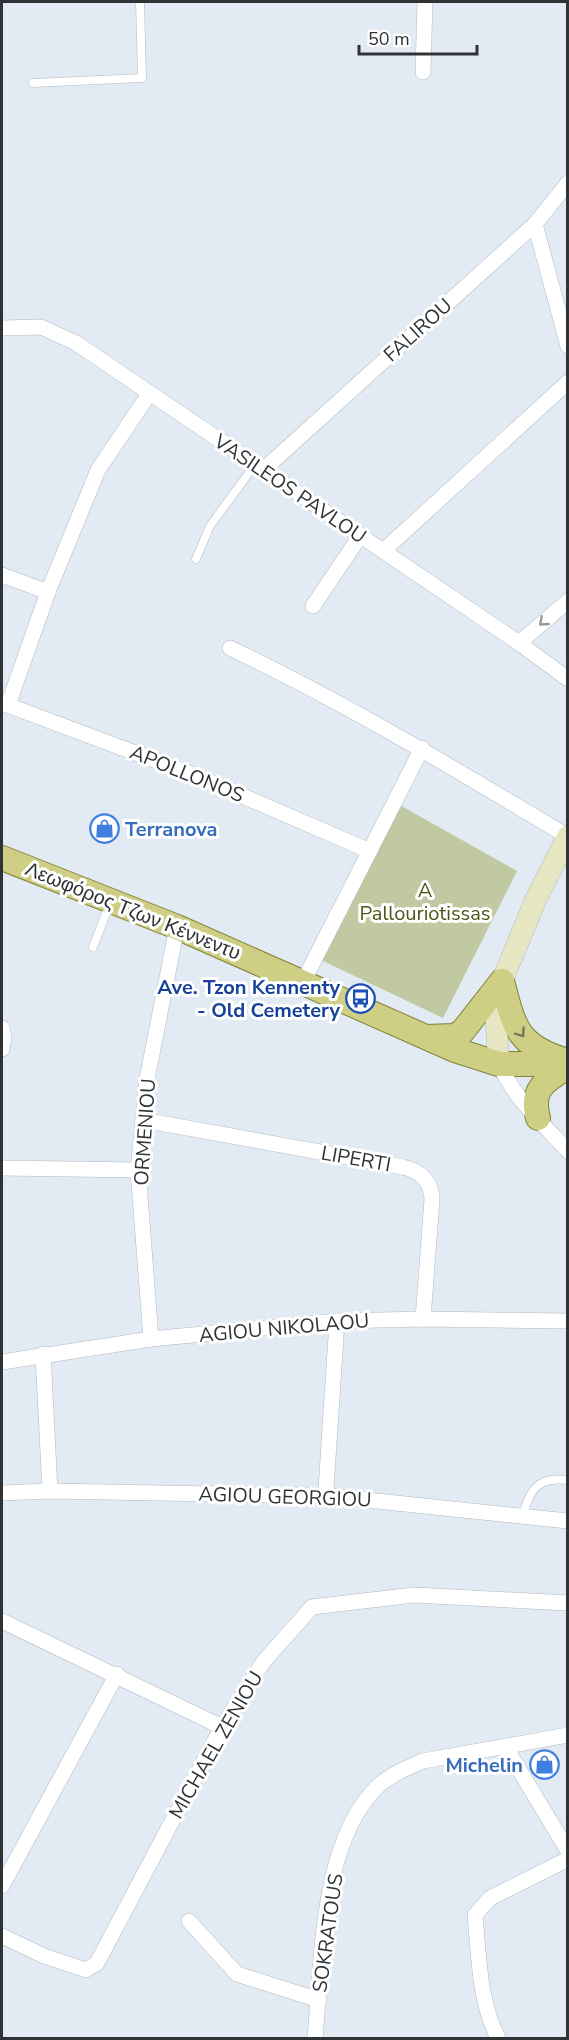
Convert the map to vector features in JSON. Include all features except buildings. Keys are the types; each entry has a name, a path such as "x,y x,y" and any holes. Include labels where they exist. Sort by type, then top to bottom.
{"main road":[{"name":"Λεωφόρος Τζων Κέννεντυ","path":"2,858 177,927 424,1037 499,1064 567,1064"},
{"path":"424,1037 454,1036 462,1032 502,981"},
{"path":"502,981 514,1022 526,1041 535,1049 567,1064 544,1082 537,1092 535,1104 537,1118"}],"street":[{"path":"423,72 425,2"},
{"name":"FALIROU","path":"258,469 535,224 567,183"},
{"path":"535,224 567,346"},
{"name":"VASILEOS PAVLOU","path":"2,328 28,326 55,332 76,343 258,469 519,643 567,679"},
{"path":"382,551 567,382"},
{"path":"5,704 102,462 149,394"},
{"path":"313,606 360,536"},
{"path":"2,574 48,592"},
{"path":"519,643 567,601"},
{"path":"231,648 303,683 422,748 567,836 536,899 502,981 496,1022 499,1064 512,1089 567,1151"},
{"name":"APOLLONOS","path":"5,704 194,775 370,851"},
{"path":"303,982 422,748"},
{"name":"ORMENIOU","path":"152,1339 138,1170 147,1080 177,927"},
{"path":"2,1028 4,1037 2,1049"},
{"name":"LIPERTI","path":"143,1120 403,1167 421,1175 430,1185 432,1199 423,1319"},
{"path":"2,1168 138,1170"},
{"name":"AGIOU NIKOLAOU","path":"2,1362 152,1339 337,1322 423,1319 567,1321"},
{"path":"329,1496 326,1489 337,1322"},
{"path":"43,1354 50,1491"},
{"name":"AGIOU GEORGIOU","path":"2,1494 50,1491 329,1496 567,1521"},
{"name":"MICHAEL ZENIOU","path":"2,1936 44,1956 86,1970 97,1963 222,1726 264,1661 312,1607 414,1595 567,1604"},
{"path":"2,1621 222,1726"},
{"path":"2,1886 117,1674"},
{"name":"SOKRATOUS","path":"315,2038 327,1915 334,1874 354,1817 367,1799 380,1784 402,1770 423,1761 567,1735"},
{"path":"505,1746 567,1851"},
{"path":"498,2038 489,2021 484,1998 475,1915 490,1898 567,1859"},
{"path":"189,1921 237,1974 319,2000"}],"lane":[{"path":"33,83 142,78 140,2"},
{"path":"196,559 210,525 258,469"},
{"path":"93,947 111,900"},
{"path":"522,1516 530,1491 541,1482 567,1480"}],"green space":[{"name":"A Pallouriotissas","path":"396,803 517,871 443,1018 321,960"}],"place":[{"name":"Terranova","path":"104,829"},
{"name":"Ave. Tzon Kennenty - Old Cemetery","path":"361,998"},
{"name":"Michelin","path":"544,1765"}]}
